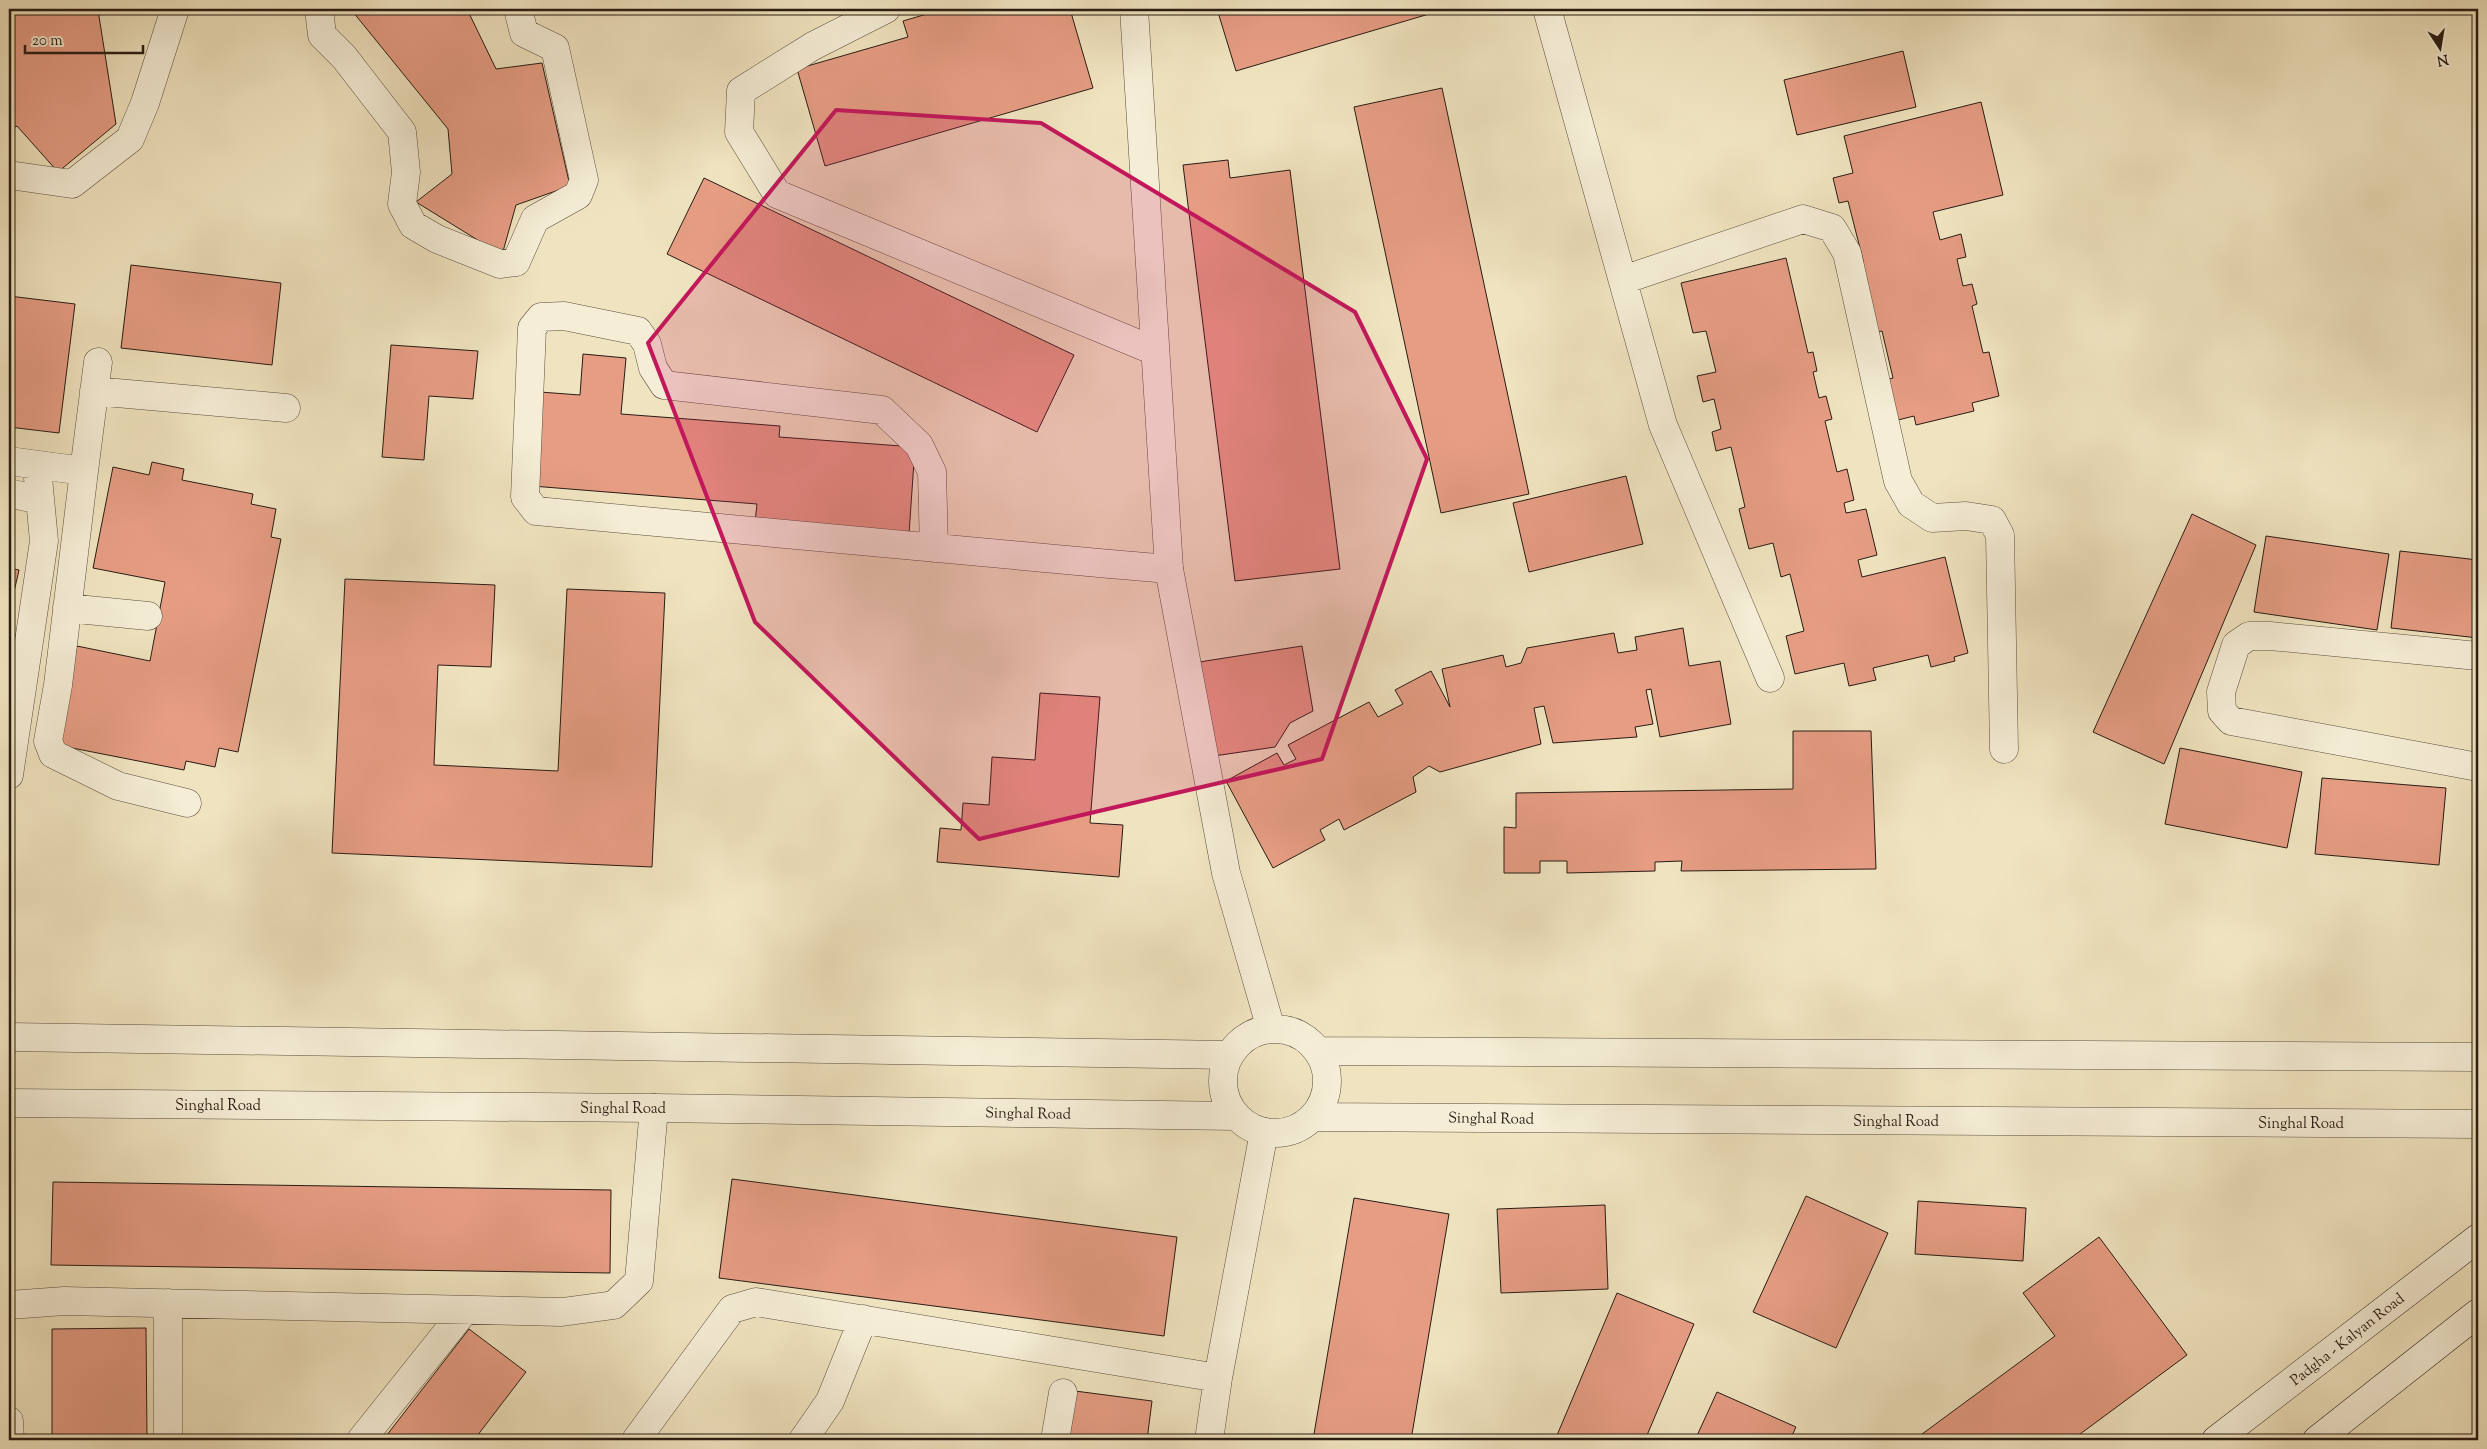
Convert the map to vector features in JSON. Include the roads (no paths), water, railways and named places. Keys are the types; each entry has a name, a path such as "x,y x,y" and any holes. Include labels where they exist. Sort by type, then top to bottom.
{"street":[{"path":"9,175 72,184 130,139 145,102 175,9"},
{"path":"319,9 322,35 344,57 402,132 406,172 402,204 413,225 437,239 500,264 516,262 535,219 578,195 584,180 555,48 524,33 518,9"},
{"path":"886,9 812,46 741,91 739,132 777,194 1155,351"},
{"path":"1134,9 1169,569 1226,873 1271,1029"},
{"path":"1547,9 1664,425 1770,678"},
{"path":"1623,280 1803,219 1832,228 1847,253 1898,481 1910,504 1932,518 1966,516 1992,520 2000,535 2004,749"},
{"path":"934,548 932,472 919,445 882,410 664,384 653,368 647,344 638,331 564,316 541,317 532,328 525,497 536,511 934,548 1169,569"},
{"path":"98,362 52,725 48,741 53,754 118,786 187,803"},
{"path":"94,391 286,408"},
{"path":"9,461 37,466 84,470"},
{"path":"9,775 44,542 37,466"},
{"path":"9,493 39,500"},
{"path":"67,608 148,616"},
{"path":"2478,656 2270,636 2249,636 2236,645 2221,692 2222,711 2232,721 2478,767"},
{"path":"1271,1029 1289,1030 1305,1038 1318,1050 1326,1067 1328,1084 1323,1102 1313,1117 1299,1127 1281,1133 1264,1132 1249,1126 1236,1116 1227,1102 1223,1087 1224,1070 1230,1055 1240,1042 1253,1033 1271,1029"},
{"path":"9,1037 1230,1055"},
{"path":"1318,1050 2478,1058"},
{"name":"Singhal Road","path":"9,1103 654,1108 1236,1116"},
{"path":"9,1305 64,1301 562,1312 614,1305 640,1281 654,1108"},
{"name":"Singhal Road","path":"1313,1117 2478,1124"},
{"path":"1209,1440 1218,1378 1264,1132"},
{"name":"Padgha - Kalyan Road","path":"2216,1440 2478,1238"},
{"path":"636,1440 732,1309 756,1302 1218,1378"},
{"path":"168,1303 168,1440"},
{"path":"361,1440 464,1310"},
{"path":"2317,1440 2478,1313"},
{"path":"803,1440 830,1401 863,1319"},
{"path":"1056,1440 1063,1392"},
{"path":"9,1421 10,1440"}]}
